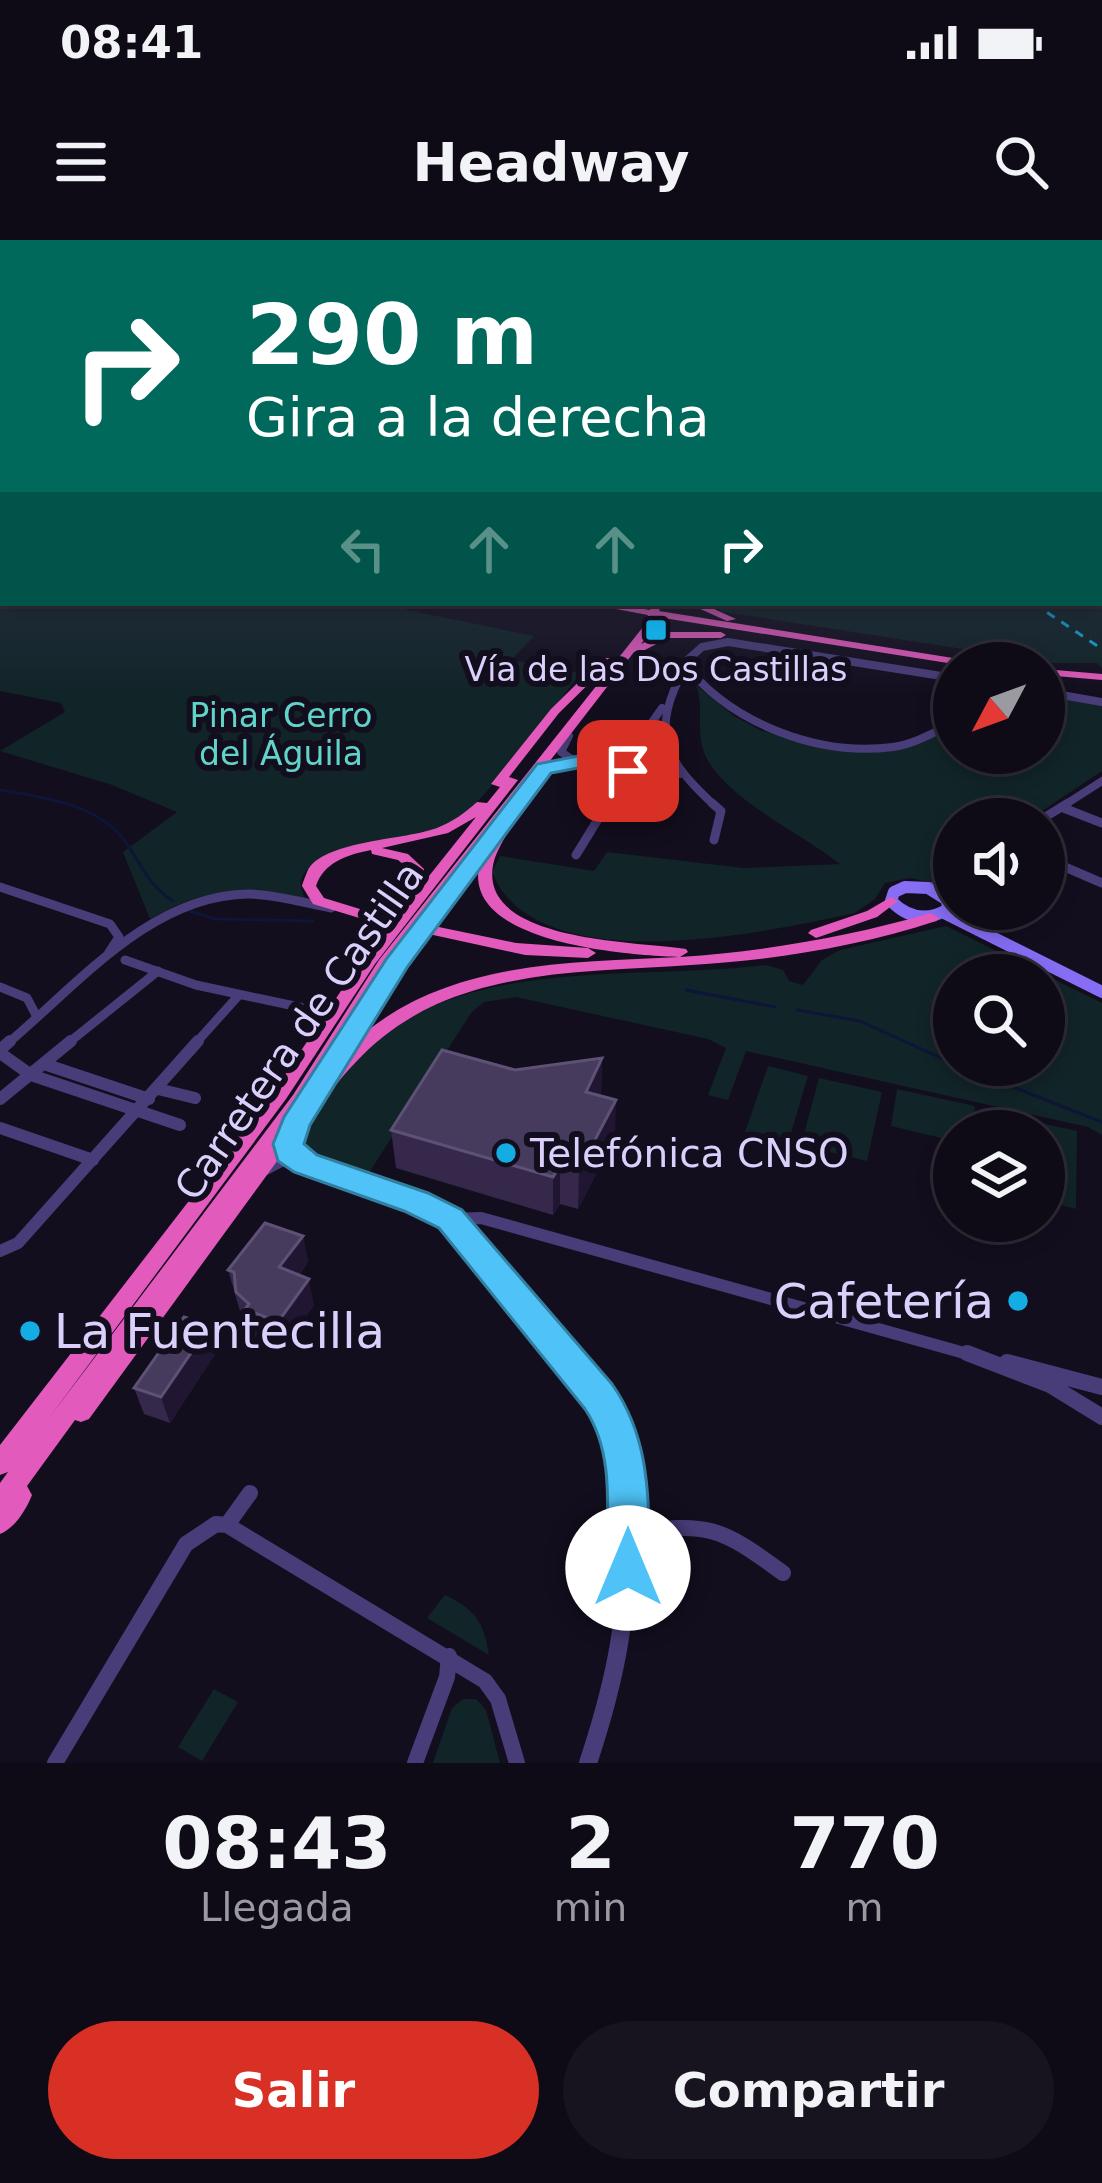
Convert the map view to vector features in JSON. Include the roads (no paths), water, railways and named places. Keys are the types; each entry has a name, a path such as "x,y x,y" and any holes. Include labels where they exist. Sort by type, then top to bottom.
{"highway":[{"path":"608,606 901,654"},
{"path":"614,606 626,609"},
{"name":"Carretera de Castilla","path":"0,1464 280,1095 368,961 617,651 640,621 645,606"},
{"name":"Carretera de Castilla","path":"0,1503 299,1099 385,963 648,628 656,606"},
{"path":"700,606 746,624 854,642"},
{"path":"668,616 933,654"},
{"path":"594,694 641,646 665,635 747,637 933,658"},
{"path":"381,920 331,908 313,896 309,880 320,865 352,851 430,837 464,820 558,706 617,651"},
{"path":"1065,672 1102,675"},
{"path":"578,715 569,736 484,858 483,876 497,904 540,932 575,943 690,957"},
{"path":"0,1522 295,1124 396,963 523,800"},
{"path":"352,851 403,857 413,863 419,878 368,961"},
{"path":"314,1097 362,1044 394,1020 478,981 765,944 831,929 872,914 891,901"},
{"path":"429,930 515,948 620,961 782,951 933,916"}],"main road":[{"path":"933,888 899,889 891,901 905,913 933,915"},
{"path":"969,930 1102,992"}],"street":[{"path":"933,675 728,642 702,647 684,663 747,721 785,733 875,748 896,747 933,732"},
{"path":"576,855 679,679"},
{"path":"1065,696 1102,702"},
{"path":"663,706 668,756 680,774 721,812 714,840"},
{"path":"569,736 561,752 578,762 680,774"},
{"path":"544,769 578,762"},
{"path":"1065,804 1102,781"},
{"path":"1065,809 1102,823"},
{"path":"1065,866 1102,883"},
{"path":"0,887 110,924 119,937 101,959 35,1013 0,1052 31,1075 180,1125"},
{"path":"35,1013 115,957 145,928 189,903 249,894 331,908"},
{"path":"125,960 239,995 304,1008"},
{"path":"0,1099 158,971"},
{"path":"0,987 27,998 35,1013"},
{"path":"0,1252 18,1243 239,995"},
{"path":"44,1064 153,1094 195,1098"},
{"path":"295,1124 290,1153 305,1164"},
{"path":"0,1128 93,1160"},
{"path":"258,1174 283,1160 305,1164 451,1219 614,1419 626,1458 629,1532 623,1643 588,1763"},
{"path":"451,1219 481,1218 1102,1388"},
{"path":"970,1354 1050,1385 1102,1417"},
{"path":"227,1525 250,1492"},
{"path":"629,1532 694,1524 720,1527 783,1573"},
{"path":"55,1763 186,1544 208,1526 227,1525 448,1656 493,1690 517,1763"},
{"path":"415,1763 447,1677 448,1656"}],"waterway":[{"path":"0,790 70,805 102,820 116,830 152,882 173,901"},
{"path":"190,911 215,919 313,921"},
{"path":"686,990 775,1007"},
{"path":"797,1010 860,1021 933,1054"},
{"path":"1010,1086 1102,1122"}],"railway":[{"path":"1038,606 1102,649"}],"place":[{"name":"Vía de las Dos Castillas","path":"656,630"},
{"name":"Telefónica CNSO","path":"506,1153"},
{"name":"Cafetería","path":"1018,1301"},
{"name":"La Fuentecilla","path":"30,1331"}],"park label":[{"name":"Pinar Cerro del Águila","path":"281,734"}]}
